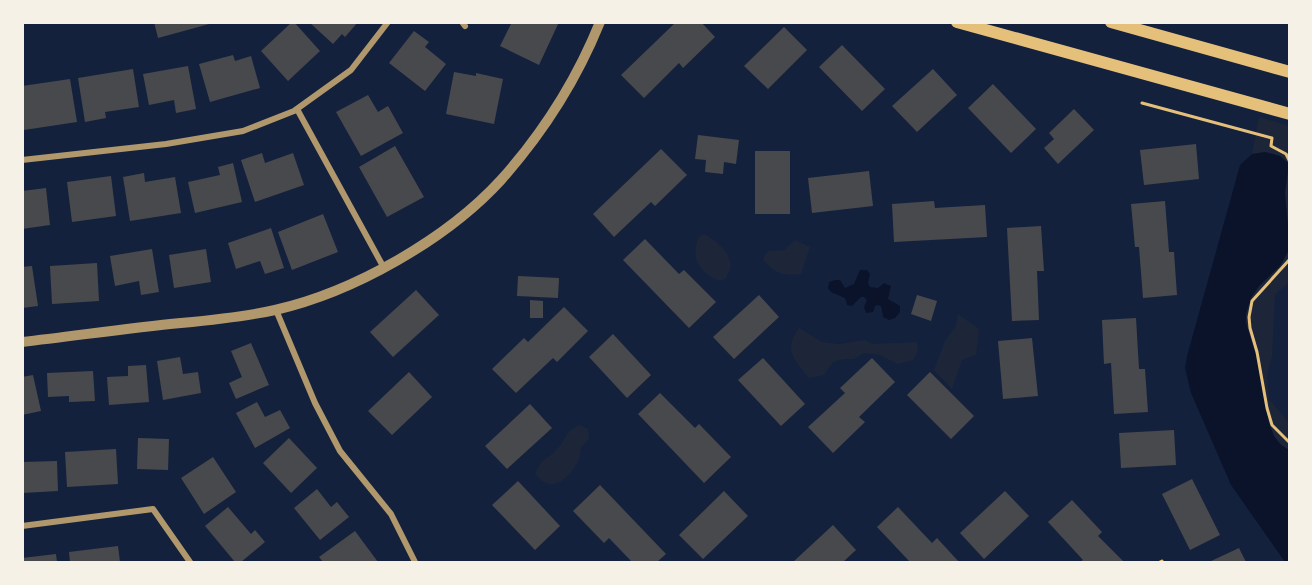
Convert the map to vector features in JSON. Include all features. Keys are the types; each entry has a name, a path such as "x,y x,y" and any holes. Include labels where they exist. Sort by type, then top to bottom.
{"main road":[{"path":"957,22 1290,114"},
{"path":"1111,22 1290,72"}],"street":[{"path":"22,160 166,144 243,131 297,109 351,70 388,22"},
{"path":"22,342 232,319 276,310 336,291 384,268 452,224 501,179 549,117 565,92 600,22"},
{"path":"297,109 384,268"},
{"path":"276,310 315,403 340,451 391,514 415,562"},
{"path":"22,526 153,509 190,562"}],"path":[{"path":"1142,103 1272,138 1271,147 1286,154 1290,162"},
{"path":"1290,190 1290,218"},
{"path":"1290,259 1252,301 1249,317 1272,425 1290,443"}],"shaded area":[{"path":"1259,117 1289,126 1289,237 1285,193 1288,164 1276,155 1252,154"},
{"path":"1265,152 1280,156 1289,164 1285,193 1288,252 1280,266 1259,286 1251,298 1246,323 1257,359 1269,423 1274,436 1281,445 1289,450 1289,562 1285,562 1231,485 1191,393 1185,368 1240,165 1252,154"},
{"path":"704,234 720,245 728,256 730,268 724,279 718,280 711,277 697,261 695,252 697,241"},
{"path":"795,240 810,247 801,274 780,273 763,260 769,251 785,250"},
{"path":"1289,245 1289,282 1275,295 1272,356 1267,375 1269,399 1289,423 1289,450 1276,440 1269,426 1246,318 1247,307 1252,297 1281,262"},
{"path":"860,270 867,270 870,274 868,283 870,287 878,288 884,283 891,286 888,299 900,306 900,312 895,318 889,320 883,317 881,306 878,305 875,306 873,312 866,313 864,307 867,300 864,297 852,306 847,305 845,298 831,292 828,288 829,282 835,280 840,280 845,288 854,284"},
{"path":"958,314 979,329 976,355 962,360 952,389 934,370 945,341 956,326"},
{"path":"799,328 822,342 839,344 865,340 872,344 917,342 918,351 913,360 898,364 880,355 863,353 854,359 833,362 824,375 809,378 792,354 792,342"},
{"path":"579,425 588,429 589,439 582,446 577,463 567,477 561,481 548,484 542,481 535,474 540,464"}],"building":[{"path":"154,22 213,22 213,23 158,38"},
{"path":"292,22 320,51 288,81 261,51"},
{"path":"309,22 358,22 345,37 342,34 333,44"},
{"path":"512,22 559,22 539,65 500,46"},
{"path":"676,22 701,22 715,37 683,68 679,63 644,98 621,75"},
{"path":"784,27 807,50 768,89 744,66"},
{"path":"414,31 429,42 425,47 446,64 425,91 389,63"},
{"path":"842,45 885,89 862,111 819,67"},
{"path":"233,55 235,61 251,56 260,88 210,102 199,64"},
{"path":"188,66 196,109 176,113 174,100 149,105 143,74"},
{"path":"133,69 139,107 105,112 106,118 85,122 78,78"},
{"path":"933,69 957,95 917,132 892,106"},
{"path":"454,72 476,76 476,73 503,79 494,124 446,114"},
{"path":"70,79 77,122 24,130 22,86"},
{"path":"993,84 1036,129 1011,153 968,108"},
{"path":"368,95 378,112 388,106 403,133 361,156 336,112"},
{"path":"1074,109 1094,130 1058,164 1044,148 1054,139 1049,133"},
{"path":"698,135 739,140 736,164 724,162 723,174 705,172 706,160 695,159"},
{"path":"1196,144 1199,179 1144,185 1140,150"},
{"path":"395,146 424,197 387,217 359,167"},
{"path":"661,149 687,175 655,206 651,202 614,237 593,214"},
{"path":"755,151 790,151 790,214 755,214"},
{"path":"262,153 265,163 293,153 304,185 255,202 241,160"},
{"path":"233,163 242,202 195,213 188,182 220,175 218,167"},
{"path":"869,171 873,206 812,213 808,178"},
{"path":"144,173 145,182 175,177 181,213 130,221 123,177"},
{"path":"111,176 116,216 72,222 67,182"},
{"path":"46,188 50,225 22,229 22,191"},
{"path":"934,201 935,208 985,205 987,237 894,242 892,204"},
{"path":"1165,201 1169,252 1174,252 1177,295 1143,298 1139,247 1135,247 1131,204"},
{"path":"323,214 338,252 292,270 278,232"},
{"path":"1041,226 1044,271 1037,271 1039,320 1012,321 1007,228"},
{"path":"271,228 284,268 265,274 260,261 236,269 228,243"},
{"path":"645,239 679,274 684,270 716,302 689,328 623,260"},
{"path":"152,249 159,292 141,295 139,281 115,286 110,256"},
{"path":"206,249 211,282 174,288 169,255"},
{"path":"97,263 99,301 52,304 50,266"},
{"path":"32,266 38,306 22,308 22,267"},
{"path":"518,276 559,278 558,298 517,296"},
{"path":"416,290 439,315 393,357 370,332"},
{"path":"759,295 779,317 734,359 713,337"},
{"path":"917,295 937,301 931,321 911,314"},
{"path":"530,300 543,301 543,318 530,318"},
{"path":"564,307 588,331 557,362 553,358 516,393 492,369 524,338 528,342"},
{"path":"1136,318 1139,369 1145,369 1148,412 1114,414 1111,363 1104,364 1102,320"},
{"path":"613,334 651,375 627,398 589,357"},
{"path":"1032,338 1038,396 1003,399 998,341"},
{"path":"251,343 269,385 236,399 229,383 242,377 231,351"},
{"path":"180,357 183,374 198,372 201,393 163,400 157,361"},
{"path":"763,358 805,404 781,426 738,380"},
{"path":"872,358 895,382 859,417 865,422 833,453 808,427 845,393 840,388"},
{"path":"146,365 149,402 109,405 107,377 128,376 128,366"},
{"path":"93,371 95,401 69,402 69,396 48,397 47,373"},
{"path":"409,372 432,397 392,435 368,411"},
{"path":"930,372 974,416 951,439 907,395"},
{"path":"33,375 41,411 22,415 22,377"},
{"path":"660,393 695,428 699,424 731,457 704,483 638,414"},
{"path":"257,402 265,417 280,410 290,428 255,448 236,413"},
{"path":"530,404 552,428 507,469 485,446"},
{"path":"1174,430 1176,465 1121,468 1119,433"},
{"path":"138,438 169,439 168,470 137,469"},
{"path":"289,438 317,468 291,493 263,463"},
{"path":"116,449 118,484 67,487 65,452"},
{"path":"213,457 236,492 204,514 181,478"},
{"path":"57,461 58,491 22,493 22,462"},
{"path":"1192,479 1220,535 1190,550 1162,494"},
{"path":"518,481 560,526 535,550 492,505"},
{"path":"600,485 666,554 657,562 632,562 609,538 604,543 573,511"},
{"path":"317,489 331,507 337,502 349,517 320,540 294,508"},
{"path":"724,491 748,516 703,559 679,535"},
{"path":"1005,491 1029,516 984,559 960,533"},
{"path":"1072,500 1102,532 1098,536 1124,562 1080,562 1083,560 1048,522"},
{"path":"228,507 251,534 255,530 265,542 241,562 235,562 205,526"},
{"path":"898,507 932,543 937,538 959,562 910,562 877,527"},
{"path":"833,525 856,550 843,562 793,562"},
{"path":"355,531 378,562 323,562 319,557"},
{"path":"118,546 120,562 70,562 69,552"},
{"path":"1239,548 1246,562 1209,562"},
{"path":"56,554 57,562 22,562 22,558"}]}
